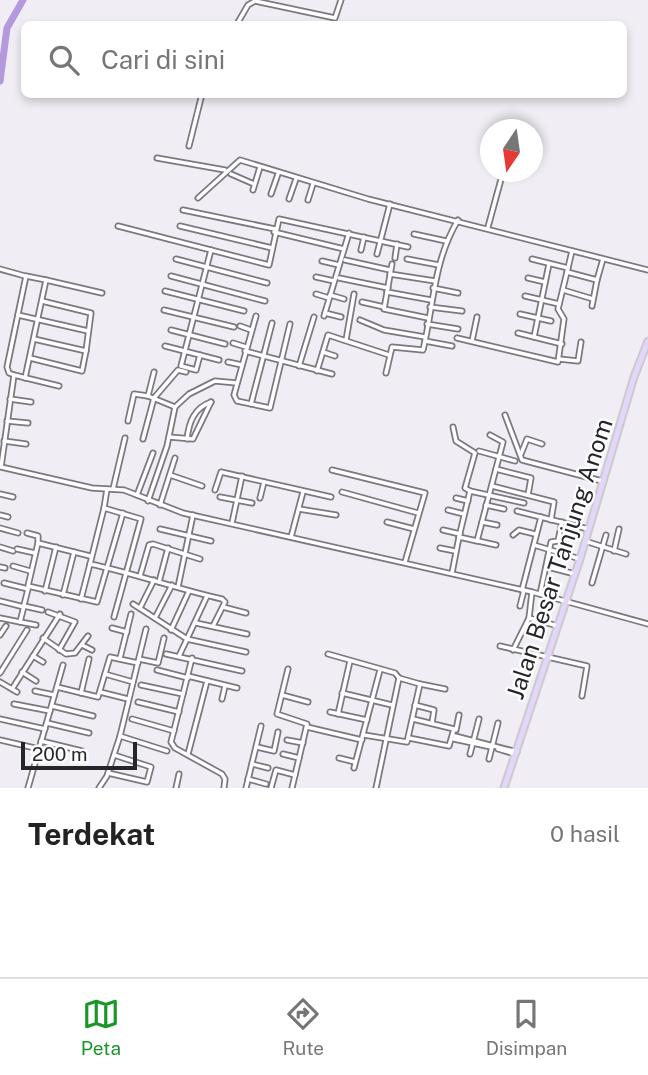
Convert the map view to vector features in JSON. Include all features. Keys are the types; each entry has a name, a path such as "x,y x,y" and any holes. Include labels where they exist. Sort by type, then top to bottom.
{"main road":[{"name":"Jalan Besar Tanjung Anom","path":"504,788 580,559 602,481 648,341"}],"street":[{"path":"239,21 248,5 255,1 335,18 341,0"},
{"path":"189,146 201,98"},
{"path":"156,158 225,170"},
{"path":"198,198 225,170 240,160 313,184 648,270"},
{"path":"231,174 253,187 260,167"},
{"path":"271,194 278,174"},
{"path":"289,199 296,178"},
{"path":"488,227 500,182"},
{"path":"308,200 313,184"},
{"path":"377,254 390,204"},
{"path":"183,209 344,249"},
{"path":"118,226 270,265 275,231 279,219 283,218 408,247"},
{"path":"386,373 389,355 395,347 422,352 439,265 446,241 458,220"},
{"path":"180,226 272,248"},
{"path":"341,317 324,314 337,280 349,233"},
{"path":"414,234 446,241"},
{"path":"361,250 364,237"},
{"path":"394,258 397,244"},
{"path":"200,355 196,370 181,366 211,250"},
{"path":"457,338 555,363 559,359 564,319 558,310 572,251"},
{"path":"407,259 439,265"},
{"path":"532,259 597,280"},
{"path":"592,306 603,259"},
{"path":"176,260 267,283"},
{"path":"345,260 435,281"},
{"path":"321,261 339,265"},
{"path":"534,337 549,264"},
{"path":"0,269 102,293"},
{"path":"384,307 391,269"},
{"path":"26,276 7,372 59,386"},
{"path":"171,276 265,301"},
{"path":"316,277 431,300"},
{"path":"528,278 545,282"},
{"path":"25,378 46,280"},
{"path":"433,288 458,293"},
{"path":"563,290 593,299"},
{"path":"165,291 244,311"},
{"path":"316,294 344,299"},
{"path":"346,340 354,294"},
{"path":"525,296 559,304"},
{"path":"30,358 82,370 90,312 42,301"},
{"path":"362,302 458,329"},
{"path":"430,307 463,311"},
{"path":"163,310 234,327"},
{"path":"520,314 551,321"},
{"path":"18,315 88,331"},
{"path":"256,316 234,399 251,404 270,408 290,324"},
{"path":"299,366 314,317"},
{"path":"472,341 477,317"},
{"path":"359,320 384,330 452,346"},
{"path":"251,404 272,323"},
{"path":"240,326 251,330"},
{"path":"171,330 225,344"},
{"path":"518,333 562,344"},
{"path":"317,371 328,335 389,355"},
{"path":"34,339 86,351"},
{"path":"559,359 578,361 581,342"},
{"path":"233,343 263,357 332,374"},
{"path":"165,346 219,360"},
{"path":"323,352 335,356"},
{"path":"229,362 242,365"},
{"path":"143,439 154,398 178,370 186,372"},
{"path":"148,396 155,372"},
{"path":"0,472 14,375"},
{"path":"148,502 176,407 189,394 215,381 237,383"},
{"path":"128,421 134,394 148,396 176,407"},
{"path":"10,399 31,402"},
{"path":"169,437 187,439 193,439 211,402 195,413 189,423 187,439"},
{"path":"505,415 520,456 539,467 602,481"},
{"path":"7,421 28,423"},
{"path":"453,427 456,441 475,453 465,488 524,503"},
{"path":"477,541 503,440 490,435"},
{"path":"113,489 125,438"},
{"path":"520,456 527,439 542,444"},
{"path":"4,441 26,444"},
{"path":"479,452 515,461"},
{"path":"137,495 153,453"},
{"path":"160,505 175,458"},
{"path":"2,467 113,489 193,515 532,592 648,624"},
{"path":"496,469 531,478 528,495"},
{"path":"332,470 425,492 405,562"},
{"path":"215,490 220,472 331,497"},
{"path":"170,475 202,486"},
{"path":"232,523 242,476"},
{"path":"260,498 264,482"},
{"path":"492,486 554,502 551,520"},
{"path":"81,599 107,489"},
{"path":"291,537 303,491"},
{"path":"452,573 470,491"},
{"path":"342,492 418,513"},
{"path":"0,494 13,497"},
{"path":"220,497 252,503"},
{"path":"456,498 468,501"},
{"path":"486,505 503,509"},
{"path":"104,508 141,519 114,617"},
{"path":"299,509 336,515"},
{"path":"448,510 464,514"},
{"path":"517,511 588,529"},
{"path":"4,583 81,599 99,600 123,513"},
{"path":"0,515 8,517"},
{"path":"178,587 193,515"},
{"path":"520,606 541,517"},
{"path":"387,522 414,529"},
{"path":"482,522 497,525"},
{"path":"540,594 548,567 549,550 552,541 558,541 562,522"},
{"path":"0,528 18,533"},
{"path":"160,529 211,541"},
{"path":"614,551 619,529"},
{"path":"443,530 496,545"},
{"path":"513,535 519,530 535,534"},
{"path":"20,622 38,542 38,536 27,533"},
{"path":"592,583 606,535"},
{"path":"584,541 626,554"},
{"path":"38,542 90,556"},
{"path":"140,576 149,545 168,548 200,559"},
{"path":"534,545 580,559"},
{"path":"0,547 35,553"},
{"path":"45,591 56,547"},
{"path":"140,608 156,581 168,548"},
{"path":"440,548 455,551"},
{"path":"63,595 74,552"},
{"path":"90,564 222,599 225,602 213,626"},
{"path":"13,566 30,571"},
{"path":"548,567 575,574"},
{"path":"155,618 172,585"},
{"path":"171,630 189,591"},
{"path":"513,650 529,618 532,592"},
{"path":"179,656 207,596"},
{"path":"0,601 42,610"},
{"path":"133,604 187,639 246,653"},
{"path":"223,607 246,613"},
{"path":"48,612 60,614 75,622 59,650"},
{"path":"0,682 14,690 22,672 60,614"},
{"path":"120,658 131,614"},
{"path":"0,618 36,625"},
{"path":"529,618 558,626"},
{"path":"196,623 247,634"},
{"path":"0,635 6,626"},
{"path":"112,628 127,632"},
{"path":"99,788 108,772 120,736 146,629"},
{"path":"0,673 27,630"},
{"path":"43,638 66,654 75,653 88,636"},
{"path":"56,687 98,697 110,657 158,663 164,638"},
{"path":"82,645 92,650"},
{"path":"500,646 587,666 582,695"},
{"path":"166,654 242,671"},
{"path":"328,654 395,673 400,678 420,684 445,689"},
{"path":"32,656 43,662"},
{"path":"192,658 172,744 224,776 224,788"},
{"path":"81,693 89,660"},
{"path":"338,714 350,661"},
{"path":"28,788 63,665"},
{"path":"288,669 277,714 306,722 307,727 292,788"},
{"path":"157,670 237,688"},
{"path":"354,768 380,670"},
{"path":"22,672 36,681"},
{"path":"105,674 133,682"},
{"path":"376,788 384,740 400,678"},
{"path":"188,754 207,681"},
{"path":"307,727 404,744 409,738 420,684"},
{"path":"141,685 183,694"},
{"path":"222,699 225,686"},
{"path":"35,691 54,695"},
{"path":"100,692 128,699"},
{"path":"342,693 392,705"},
{"path":"282,695 308,702"},
{"path":"138,702 179,712"},
{"path":"14,704 93,716"},
{"path":"415,705 434,710 432,723"},
{"path":"330,712 367,720"},
{"path":"453,745 459,715"},
{"path":"0,719 45,729"},
{"path":"132,719 174,731"},
{"path":"409,738 451,744 453,727 413,719"},
{"path":"470,754 479,719"},
{"path":"47,723 89,733"},
{"path":"489,759 498,723"},
{"path":"246,788 261,726"},
{"path":"257,747 275,751 278,732"},
{"path":"120,736 167,751"},
{"path":"455,737 517,753"},
{"path":"0,740 38,750"},
{"path":"287,740 303,743"},
{"path":"41,741 82,751"},
{"path":"283,754 299,758"},
{"path":"108,772 147,782 151,767 114,755"},
{"path":"339,758 355,762"},
{"path":"252,764 268,768"},
{"path":"271,788 275,770 295,775"},
{"path":"176,788 179,774"},
{"path":"248,779 266,784"}],"waterway":[{"path":"0,81 7,28 23,0"}]}
